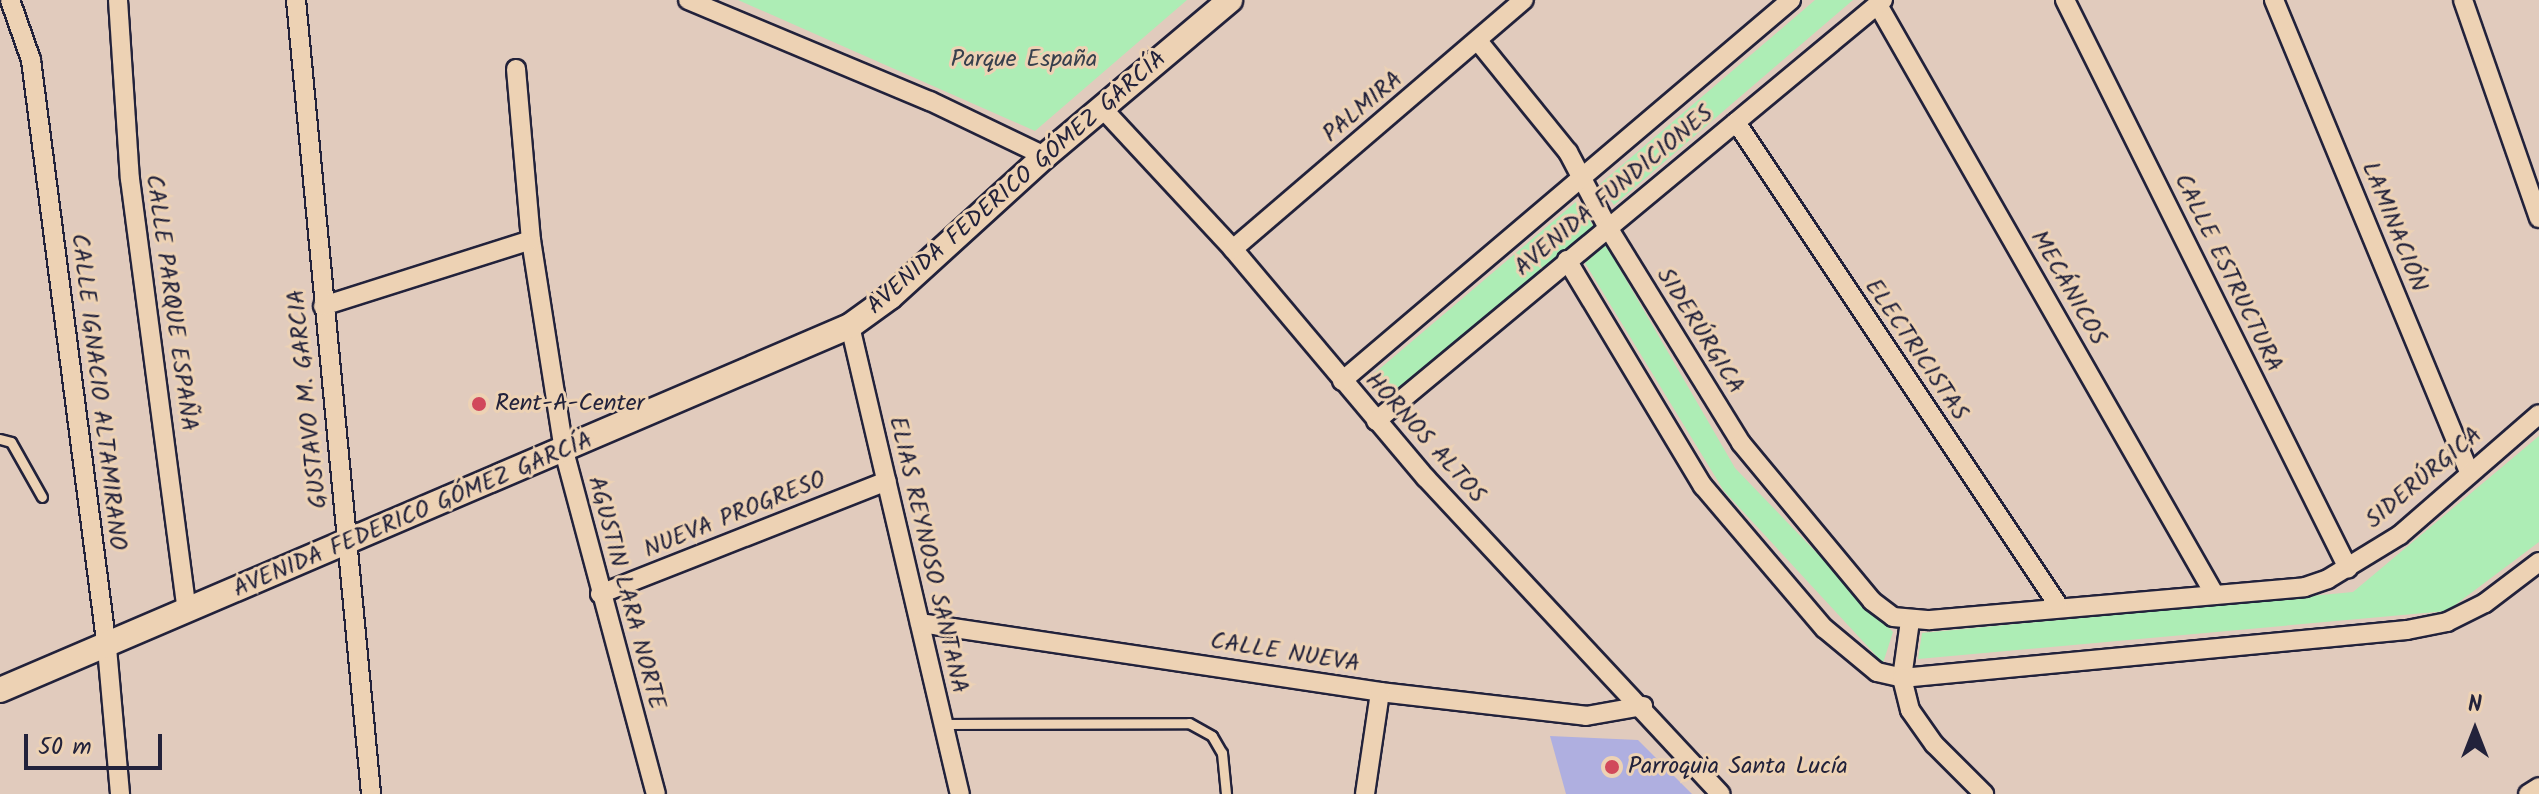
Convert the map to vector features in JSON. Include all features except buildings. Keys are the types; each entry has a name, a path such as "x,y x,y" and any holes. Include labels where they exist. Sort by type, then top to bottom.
{"street":[{"name":"CALLE IGNACIO ALTAMIRANO","path":"10,0 31,60 107,648 120,794"},
{"name":"CALLE PARQUE ESPAÑA","path":"118,0 130,179 187,611"},
{"name":"GUSTAVO M. GARCIA","path":"296,0 371,794"},
{"path":"688,0 930,101 1045,156"},
{"name":"AVENIDA FEDERICO GÓMEZ GARCÍA","path":"0,690 107,648 850,326 890,297 1045,156 1230,0"},
{"name":"PALMIRA","path":"1233,249 1524,0"},
{"name":"AVENIDA FUNDICIONES","path":"1342,381 1791,0"},
{"name":"CALLE ESTRUCTURA","path":"2065,0 2348,568"},
{"name":"LAMINACIÓN","path":"2274,0 2469,472"},
{"path":"2463,0 2539,218"},
{"name":"AVENIDA FUNDICIONES","path":"1376,421 1880,2"},
{"name":"MECÁNICOS","path":"1880,2 2215,595"},
{"name":"SIDERÚRGICA","path":"1478,41 1582,177 1607,226 1741,443 1872,601 1893,617 1910,621 2058,605 2305,587 2348,568 2400,535 2539,414"},
{"name":"AGUSTIN LARA NORTE","path":"516,69 531,240 564,451 656,794"},
{"name":"HORNOS ALTOS","path":"1102,108 1233,249 1376,421 1643,706 1721,794"},
{"name":"ELECTRICISTAS","path":"1736,122 2058,605"},
{"path":"323,306 531,240"},
{"path":"1567,260 1661,424 1737,530 1852,653 1877,672 1902,678 2407,630 2447,622 2485,603 2539,562"},
{"name":"ELIAS REYNOSO SANTANA","path":"850,326 960,794"},
{"name":"NUEVA PROGRESO","path":"600,594 887,481"},
{"path":"1910,621 1902,678 1910,710 1926,733 1984,794"},
{"name":"CALLE NUEVA","path":"920,623 1380,692 1586,716 1643,706"},
{"path":"1365,794 1380,692"},
{"path":"2528,794 2539,787"}],"lane":[{"path":"0,439 11,442 42,497"},
{"path":"943,724 1189,723 1212,736 1222,753 1226,794"}],"green space":[{"name":"Parque España","path":"738,0 1187,0 1035,131"},
{"path":"1815,0 1853,0 1614,205 1600,184"},
{"path":"1577,201 1594,227 1388,396 1370,377"},
{"path":"1606,245 1735,468 1893,632 1883,663 1724,491 1585,263"},
{"path":"2539,436 2539,542 2447,611 1918,659 1922,633 2353,592"}],"place":[{"name":"Rent-A-Center","path":"479,404"},
{"name":"Parroquia Santa Lucía","path":"1612,767"}]}
